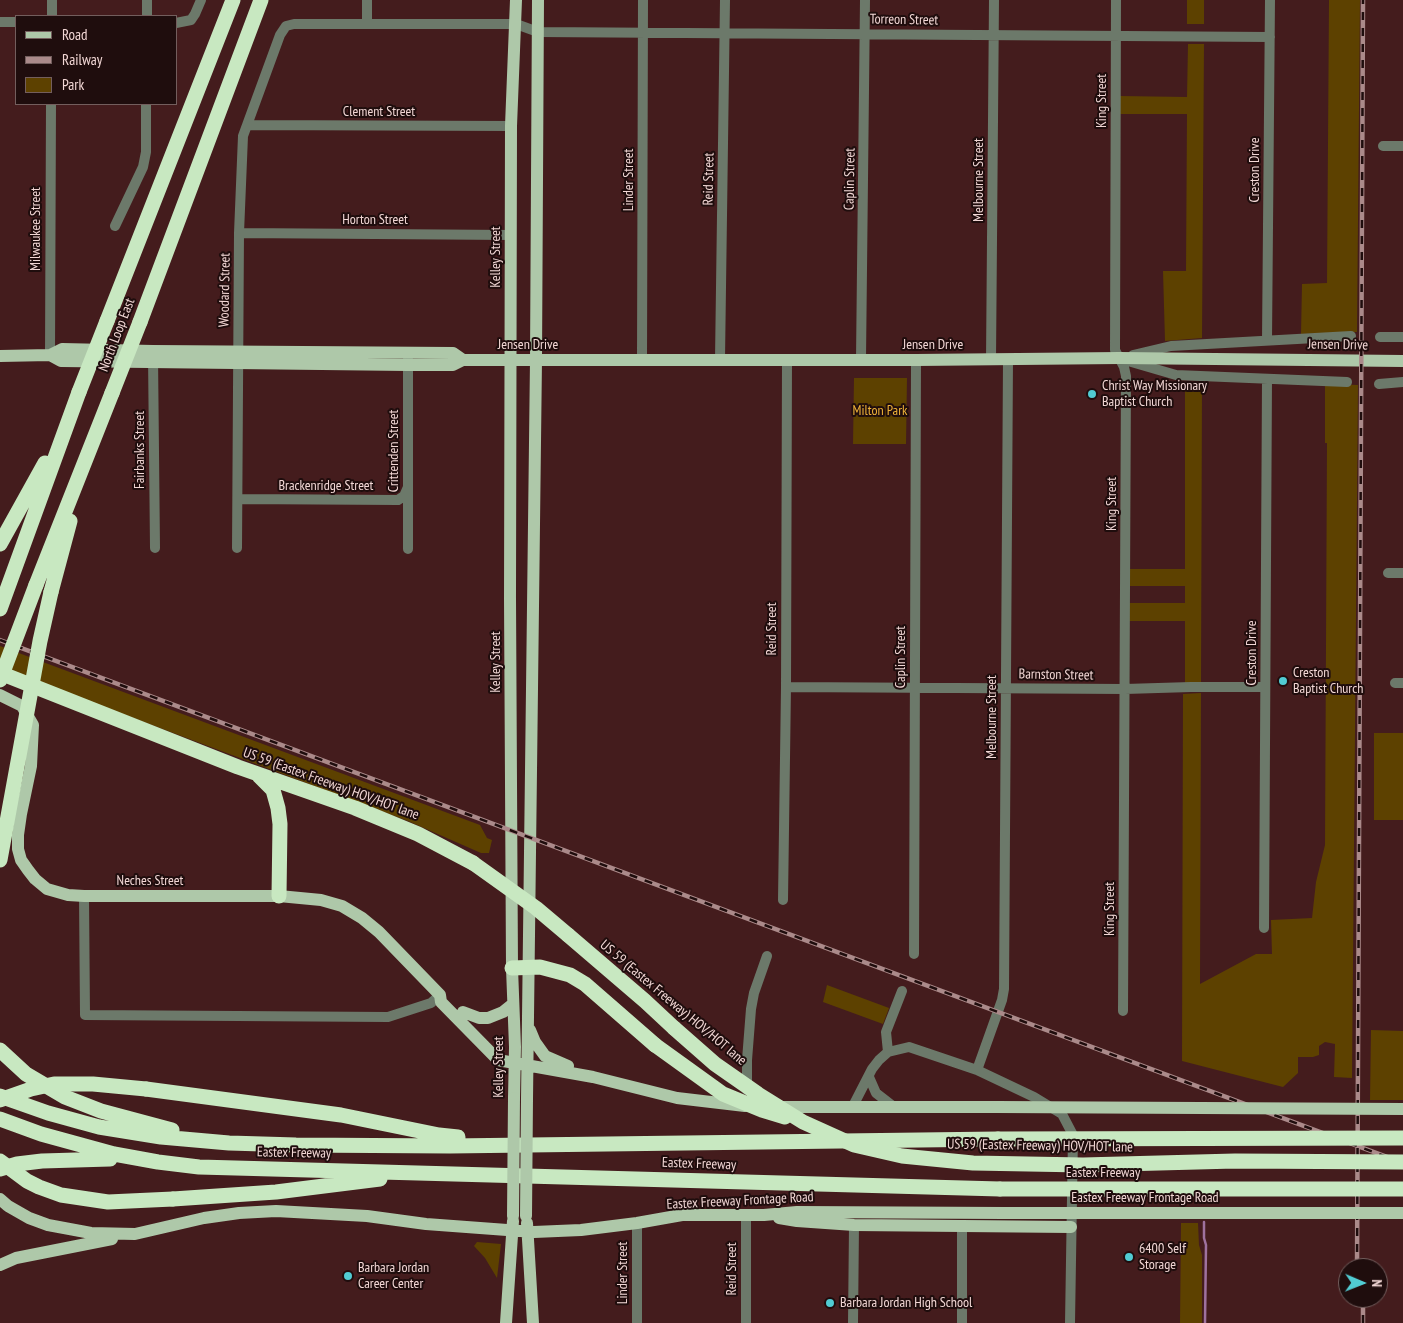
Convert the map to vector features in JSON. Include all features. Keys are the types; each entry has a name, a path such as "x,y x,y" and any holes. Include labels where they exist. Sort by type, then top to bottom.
{"highway":[{"name":"North Loop East","path":"0,608 79,392 233,0"},
{"name":"North Loop East","path":"0,680 140,322 261,0"},
{"path":"0,860 40,641 75,505 110,396"},
{"path":"0,544 72,411"},
{"name":"US 59 (Eastex Freeway) HOV/HOT lane","path":"0,673 254,772 355,808 409,830 472,863 536,908 645,1001 715,1064 803,1122 854,1145 902,1156 973,1163 1083,1165 1235,1161 1403,1162"},
{"path":"254,772 266,781 272,790 278,808 280,824 279,896"},
{"path":"512,968 540,967 570,975 585,984 654,1045 723,1094 762,1110 803,1122"},
{"path":"0,1050 36,1081 65,1098 82,1105 141,1122 230,1143"},
{"path":"0,1100 54,1084 93,1084 146,1089 341,1116 440,1135 552,1143"},
{"name":"Eastex Freeway","path":"0,1096 99,1128 161,1137 230,1143 328,1146 998,1139 1403,1138"},
{"name":"Eastex Freeway","path":"0,1119 49,1136 138,1159 218,1168 1000,1189 1403,1189"},
{"path":"1,1166 47,1160 138,1159"},
{"path":"1,1166 27,1181 61,1195 108,1202 276,1192 436,1173"}],"main road":[{"name":"Kelley Street","path":"516,0 511,235 512,968 515,1064 514,1098 520,1216 528,1231 533,1323"},
{"name":"Kelley Street","path":"506,1323 512,1230 520,1216 529,1025 538,0"},
{"name":"Jensen Drive","path":"0,356 50,355 62,361 153,357 408,359 453,365 463,360 1008,360 1120,358 1403,361"},
{"name":"Neches Street","path":"0,696 22,706 33,725 31,766 18,835 21,860 35,880 47,889 68,895 84,896 279,896 320,900 342,906 362,918 379,932 440,995 441,1002 498,1060 515,1064"},
{"name":"Neches Street","path":"440,995 446,996 502,1054 515,1064"},
{"path":"463,1012 480,1018 488,1018 503,1012 513,1004"},
{"path":"529,1025 535,1042 545,1056 593,1077"},
{"path":"515,1064 593,1077 677,1098 748,1106 1403,1109"},
{"name":"Eastex Freeway Frontage Road","path":"0,1199 15,1210 48,1225 91,1233 135,1234 204,1218 239,1213 276,1212 367,1216 426,1224 528,1231 581,1230 636,1224 682,1215 764,1215 797,1212 1403,1212"},
{"path":"764,1215 797,1221 854,1225 1071,1228"},
{"path":"0,1265 16,1258 135,1234"}],"street":[{"path":"52,0 52,15"},
{"path":"147,0 147,15"},
{"path":"181,22 191,20 201,0"},
{"path":"367,23 368,0"},
{"name":"Linder Street","path":"642,360 643,0"},
{"name":"Reid Street","path":"720,359 725,0"},
{"name":"Caplin Street","path":"861,359 865,0"},
{"name":"Melbourne Street","path":"991,360 994,0"},
{"name":"King Street","path":"1116,0 1115,350 1126,376 1123,1011"},
{"name":"Creston Drive","path":"1267,340 1270,0"},
{"path":"0,22 15,22"},
{"name":"Torreon Street","path":"279,40 286,26 294,24 367,23 516,24 538,32 1270,36"},
{"name":"Woodard Street","path":"237,548 241,153 243,136 279,40"},
{"name":"Milwaukee Street","path":"50,355 51,105"},
{"path":"115,226 143,166 146,152 146,105"},
{"name":"Clement Street","path":"247,125 512,126"},
{"path":"1383,146 1403,146"},
{"name":"Horton Street","path":"239,233 511,235"},
{"path":"1120,358 1170,346 1351,336"},
{"path":"1380,337 1403,337"},
{"name":"Fairbanks Street","path":"153,357 154,548"},
{"path":"1120,358 1176,375 1347,382"},
{"name":"Crittenden Street","path":"408,359 408,549"},
{"name":"Reid Street","path":"783,900 787,359"},
{"name":"Caplin Street","path":"914,954 916,360"},
{"name":"Melbourne Street","path":"977,1070 1002,1000 1004,989 1008,360"},
{"name":"Creston Drive","path":"1264,928 1267,379"},
{"path":"1379,384 1403,382"},
{"name":"Brackenridge Street","path":"238,499 398,500 404,496 408,487"},
{"path":"1388,573 1403,573"},
{"name":"Barnston Street","path":"786,687 1125,689 1265,687"},
{"path":"84,896 85,1016 388,1016 431,1003 440,995"},
{"path":"748,1106 746,1060 749,1023 754,993 767,956"},
{"path":"888,1052 886,1032 902,991"},
{"path":"853,1106 872,1069 888,1052 909,1047 977,1070 1034,1097 1062,1114 1072,1135 1070,1323"},
{"path":"869,1076 876,1093 894,1106"},
{"name":"Reid Street","path":"746,1215 746,1323"},
{"name":"Linder Street","path":"636,1224 637,1323"},
{"path":"853,1323 854,1225"},
{"path":"962,1227 962,1323"}],"green space":[{"path":"1187,0 1204,0 1204,24 1187,24"},
{"path":"1329,0 1360,0 1357,332 1301,334 1302,284 1327,283"},
{"path":"1188,44 1204,44 1202,338 1165,341 1163,271 1186,271 1187,114 1120,114 1120,96 1187,97"},
{"name":"Milton Park","path":"854,378 907,378 906,444 853,444"},
{"path":"1185,382 1202,382 1201,684 1185,684 1185,621 1129,621 1129,603 1185,603 1185,586 1129,586 1129,569 1185,569"},
{"path":"1325,384 1358,385 1352,1078 1334,1077 1335,1044 1325,1042 1319,1046 1319,1055 1298,1057 1298,1073 1283,1087 1182,1061 1183,694 1201,693 1200,984 1256,954 1272,954 1271,920 1312,918 1316,882 1325,845 1327,443 1325,443"},
{"path":"0,646 480,825 487,838 492,840 489,853 481,853 408,821 0,668"},
{"path":"1374,733 1403,733 1403,820 1374,820"},
{"path":"827,985 889,1008 883,1024 823,1002"},
{"path":"1371,1030 1403,1031 1403,1100 1370,1100"},
{"path":"1181,1223 1198,1223 1199,1245 1202,1255 1202,1323 1180,1323"},
{"path":"477,1242 501,1244 497,1278 485,1258 474,1246"}],"waterway":[{"path":"1204,1222 1206,1245 1205,1323"}],"railway":[{"path":"1357,1258 1363,0"},
{"path":"0,640 1403,1163"},
{"path":"1363,1308 1363,1323"}],"place":[{"name":"Christ Way Missionary Baptist Church","path":"1092,394"},
{"name":"Creston Baptist Church","path":"1283,681"},
{"name":"6400 Self Storage","path":"1129,1257"},
{"name":"Barbara Jordan Career Center","path":"348,1276"},
{"name":"Barbara Jordan High School","path":"830,1303"}]}
